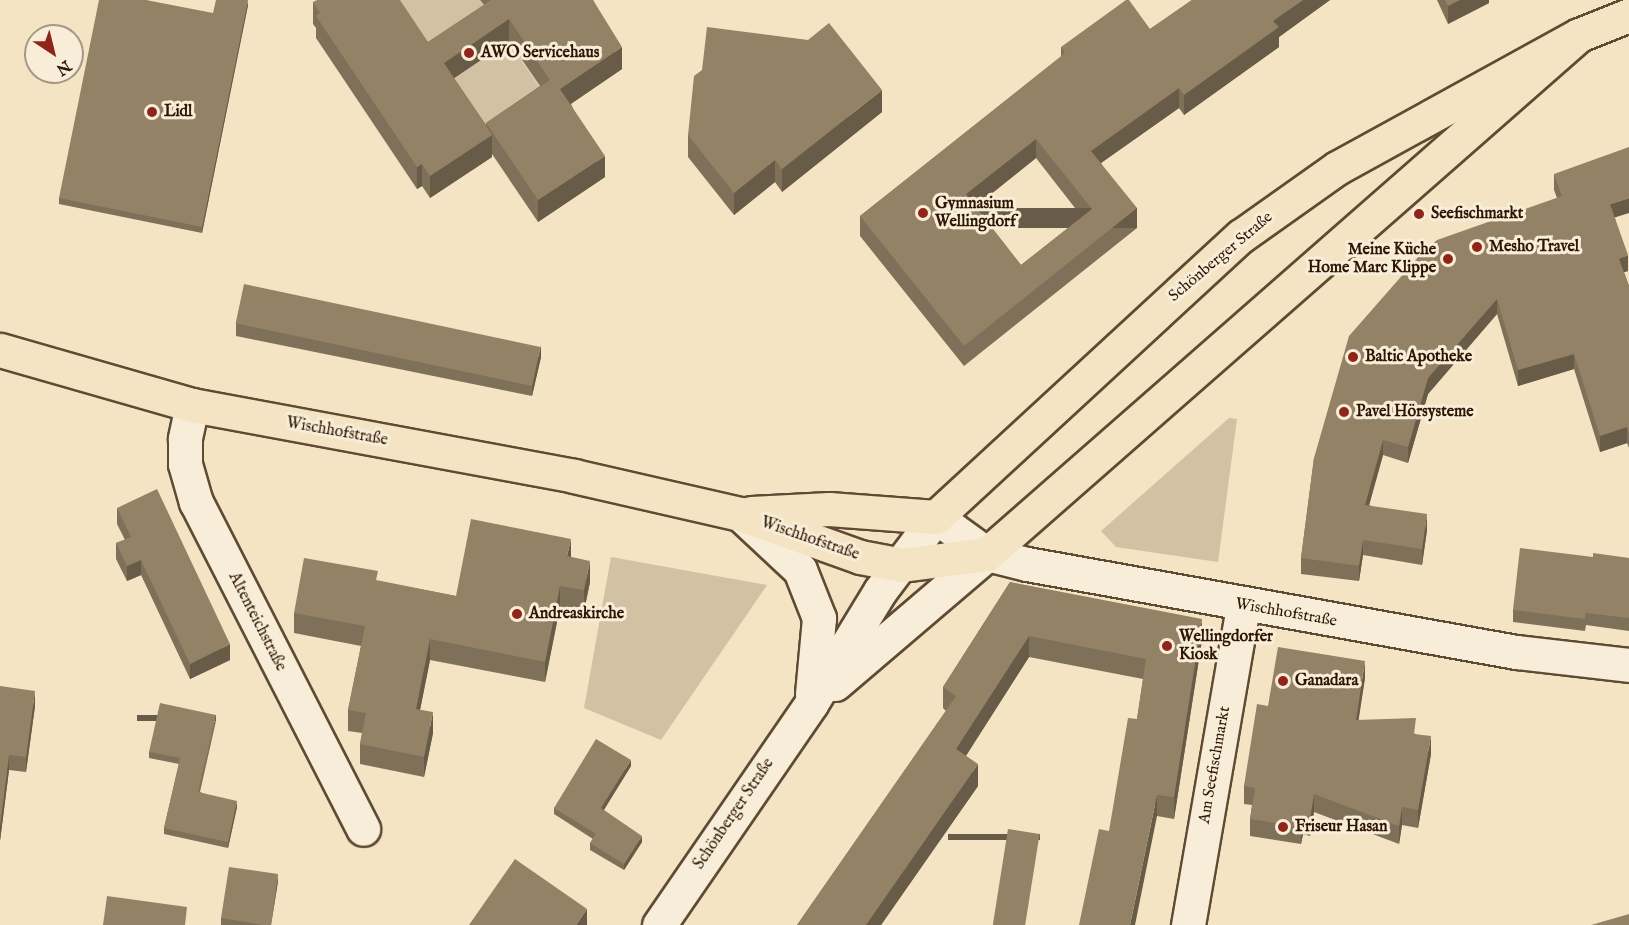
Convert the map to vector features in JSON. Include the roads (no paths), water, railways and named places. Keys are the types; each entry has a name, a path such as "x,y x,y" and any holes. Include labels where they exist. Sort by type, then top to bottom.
{"main road":[{"name":"Schönberger Straße","path":"936,517 1241,236 1337,168 1579,35 1629,15"},
{"name":"Schönberger Straße","path":"987,554 1579,35"},
{"name":"Wischhofstraße","path":"0,350 192,405 574,476 740,514 827,548 902,565 987,554"},
{"path":"740,514 829,509 936,517"}],"street":[{"name":"Altenteichstraße","path":"192,405 185,439 185,464 196,501 363,829"},
{"name":"Schönberger Straße","path":"740,514 800,570 819,618 811,704"},
{"path":"936,517 987,554"},
{"name":"Schönberger Straße","path":"659,925 811,704 880,591 902,565 936,517"},
{"name":"Schönberger Straße","path":"811,704 987,554"},
{"name":"Wischhofstraße","path":"987,554 1243,605 1517,652 1629,665"},
{"name":"Am Seefischmarkt","path":"1188,925 1243,605"}],"place":[{"name":"AWO Servicehaus","path":"469,53"},
{"name":"Lidl","path":"152,112"},
{"name":"Gymnasium Wellingdorf","path":"923,213"},
{"name":"Seefischmarkt","path":"1419,214"},
{"name":"Mesho Travel","path":"1477,247"},
{"name":"Meine Küche Home Marc Klippe","path":"1448,259"},
{"name":"Baltic Apotheke","path":"1353,357"},
{"name":"Pavel Hörsysteme","path":"1344,412"},
{"name":"Andreaskirche","path":"517,614"},
{"name":"Wellingdorfer Kiosk","path":"1167,646"},
{"name":"Ganadara","path":"1283,681"},
{"name":"Friseur Hasan","path":"1283,827"}]}
